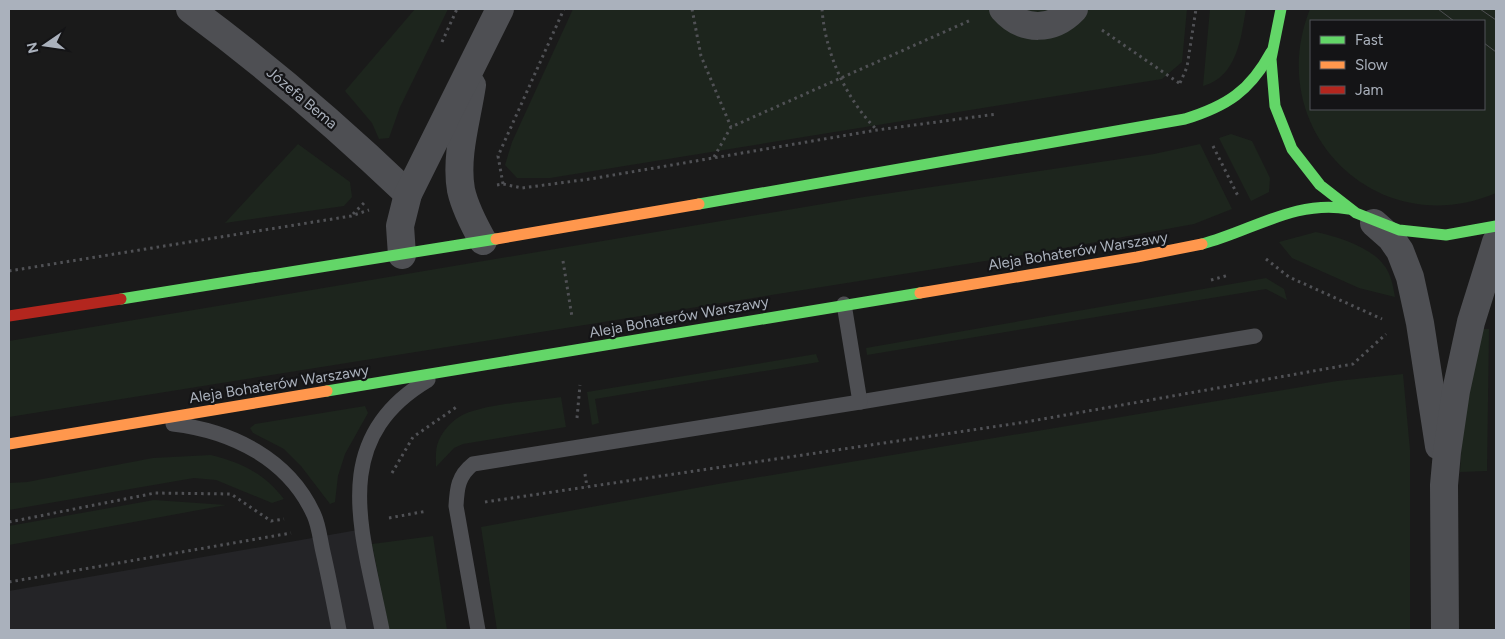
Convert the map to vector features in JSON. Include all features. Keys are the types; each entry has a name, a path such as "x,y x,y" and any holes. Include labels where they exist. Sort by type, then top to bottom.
{"street":[{"name":"Józefa Bema","path":"190,9 256,59 314,108 408,194"},
{"path":"402,255 400,226 408,194 500,9"},
{"path":"1004,9 1010,17 1021,24 1034,27 1047,26 1060,21 1073,9"},
{"path":"1277,9 1271,52 1273,94 1285,135 1298,160 1316,182 1349,210 1374,223 1400,232 1436,236 1471,234 1496,226"},
{"path":"1276,24 1281,9"},
{"path":"9,316 402,255 1198,116 1219,109 1246,88 1261,72 1271,52"},
{"path":"475,62 460,176 462,191 469,214 483,241"},
{"name":"Aleja Bohaterów Warszawy","path":"9,444 1174,250 1222,238 1303,208 1322,206 1349,210"},
{"path":"1374,223 1391,238 1400,251 1410,277 1409,324 1444,485"},
{"path":"1444,630 1444,485 1456,391 1471,322 1496,242"}],"lane":[{"path":"844,304 860,402"},
{"path":"478,630 456,506 457,485 465,470 473,464 1255,336"},
{"path":"382,630 358,506 360,468 367,450 384,420 406,395 427,381 458,369"},
{"path":"144,421 196,428 233,440 269,458 287,474 303,493 314,514 339,630"}],"path":[{"path":"503,184 498,156 564,9"},
{"path":"692,9 701,56 731,128"},
{"path":"822,9 827,43 842,78 860,111 877,130"},
{"path":"1073,9 1180,84 1170,86"},
{"path":"714,157 731,128 973,19"},
{"path":"496,185 503,184 522,188 551,184 877,130 1002,114"},
{"path":"551,184 552,191"},
{"path":"9,271 351,216 374,209"},
{"path":"562,255 572,319"},
{"path":"1256,262 1265,258 1289,277 1409,324"},
{"path":"1203,281 1230,274"},
{"path":"388,518 456,506 1026,422 1353,364 1409,324"},
{"path":"571,386 590,382"},
{"path":"358,506 385,485 413,437 462,403"},
{"path":"9,522 155,493 231,494 271,521 314,514"},
{"path":"9,582 296,532"}],"shaded area":[{"path":"415,9 448,9 400,107 389,138 379,139 372,123 345,91"},
{"path":"573,9 1187,9 1182,62 1162,79 550,178 517,178 505,165 512,142"},
{"path":"1210,9 1246,9 1239,44 1230,65 1214,81 1203,86"},
{"path":"1310,9 1496,9 1496,193 1452,205 1410,203 1372,189 1340,165 1316,133 1302,96 1299,53"},
{"path":"1231,134 1252,141 1270,178 1269,192 1251,201 1219,138"},
{"path":"298,144 350,182 352,197 344,206 225,223"},
{"path":"1200,144 1232,209 1194,224 1047,251 9,417 9,341 864,197 1154,154"},
{"path":"1316,232 1352,243 1370,252 1388,271 1395,297 1359,288 1292,258 1279,242"},
{"path":"1266,278 1284,289 1287,300 1266,289 867,355 866,348"},
{"path":"1481,329 1489,329 1487,471 1460,472 1463,421"},
{"path":"816,354 819,362 595,399 599,423 592,425 587,392"},
{"path":"1403,374 1410,450 1410,630 497,630 481,527 718,484 1337,381"},
{"path":"561,397 566,427 463,444 454,448 436,467 436,450 439,440 453,421 459,417 494,406"},
{"path":"365,406 368,413 345,454 338,476 335,502 330,504 301,466 284,449 253,433 250,428 255,424"},
{"path":"211,455 252,470 269,482 284,499 272,503 216,480 194,478 9,510 9,483 27,482 153,458"},
{"path":"154,500 226,505 9,545 9,526"},
{"path":"369,528 389,630 9,630 9,591"},
{"path":"433,536 447,630 389,630 372,544"}],"tram line":[{"path":"1438,9 1453,20"},
{"path":"1480,9 1496,20"},
{"path":"1485,44 1496,52"}],"traffic: fast":[{"path":"1281,9 1271,59 1275,106 1292,149 1320,185 1356,213 1399,230 1446,235 1496,226"},
{"path":"699,204 1185,119 1213,109 1236,95 1255,77 1271,52"},
{"path":"1202,244 1292,212 1311,208 1349,209"},
{"path":"121,299 496,239"},
{"path":"327,391 920,293"}],"traffic: slow":[{"path":"496,239 699,204"},
{"path":"920,293 1137,257 1202,244"},
{"path":"9,444 327,391"}],"traffic: jam":[{"path":"9,316 121,299"}]}
